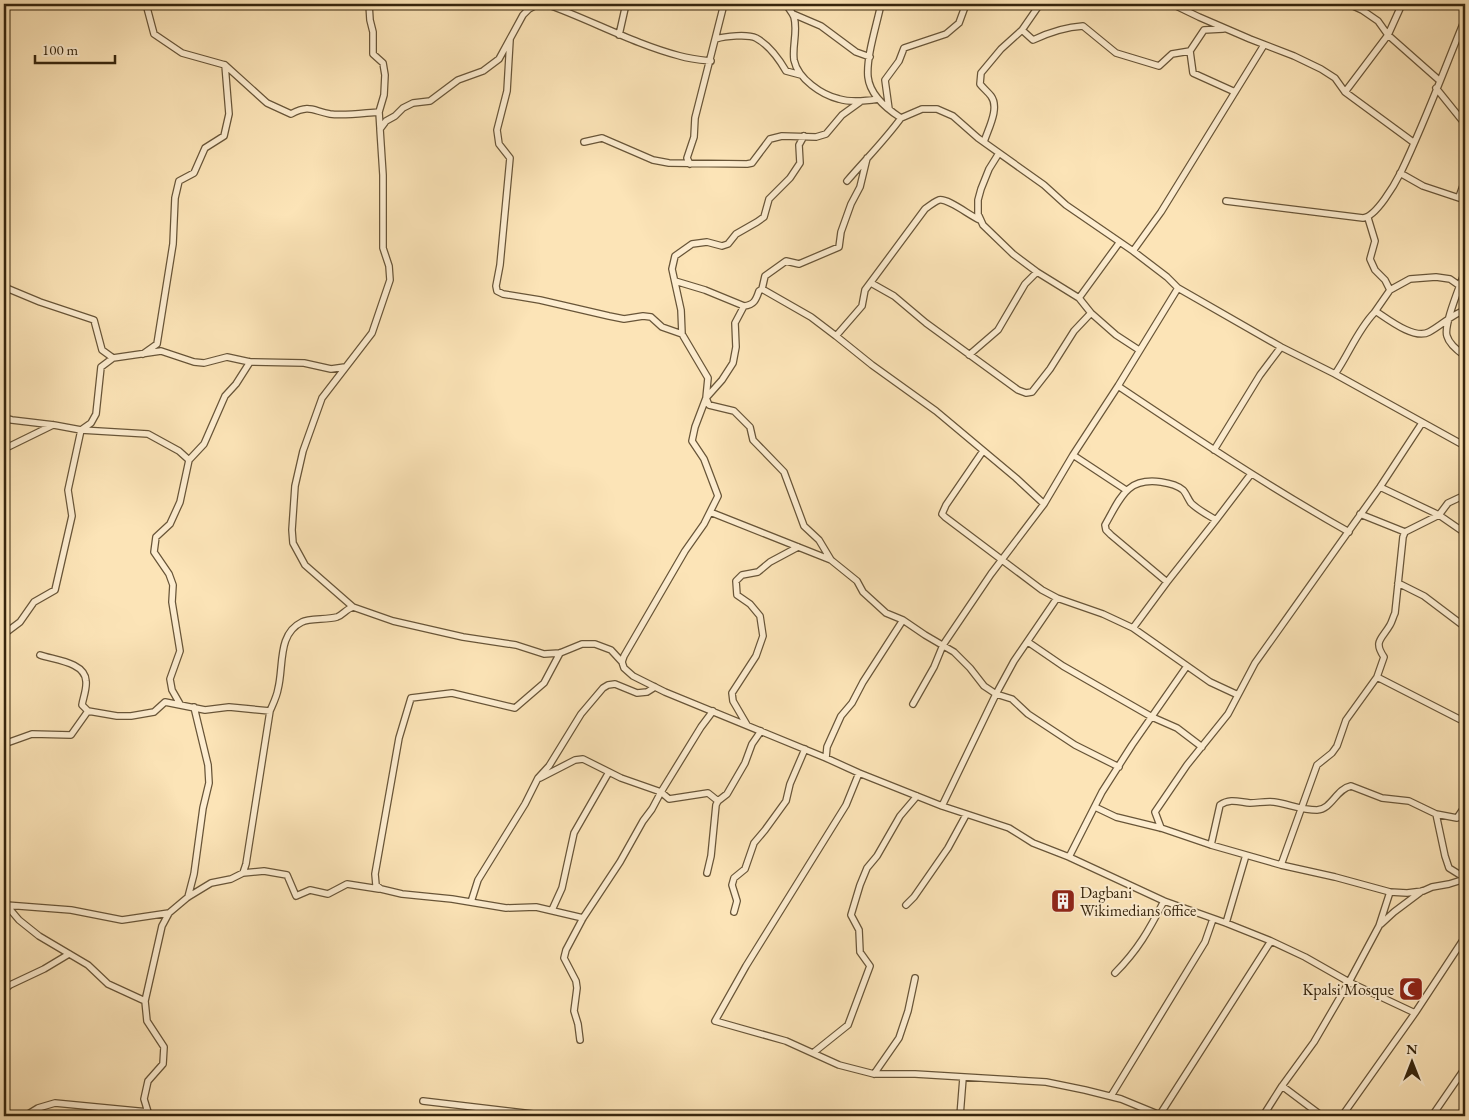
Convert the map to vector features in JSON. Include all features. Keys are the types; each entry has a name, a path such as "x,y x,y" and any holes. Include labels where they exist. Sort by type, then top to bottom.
{"street":[{"path":"146,4 154,34 182,53 225,65 266,103 291,114 300,109 316,109 330,114 379,112"},
{"path":"369,4 373,32 373,54 383,63 385,75 384,95 379,112 383,175 383,248 389,266 390,280 372,333 322,398 303,450 295,486 293,543 305,564 323,582 353,607 393,621 463,637 516,645 544,654 560,653 582,644 595,644 611,650 622,662 624,668 633,676 655,687 859,773 966,815 1009,828 1033,843 1164,901 1226,923 1305,957 1349,982 1415,1013"},
{"path":"380,129 386,120 395,116 403,108 414,103 430,101 458,80 483,71 499,59 523,15 538,4"},
{"path":"546,4 578,15 619,35 680,57 711,61"},
{"path":"619,35 626,4"},
{"path":"690,164 687,158 694,137 695,118 724,4"},
{"path":"786,4 793,14 796,27 794,60 801,75 815,87 840,100 860,102 878,99"},
{"path":"882,4 870,57 868,77 878,99 901,118"},
{"path":"889,109 885,80 899,61 904,48 946,34 959,23 965,4"},
{"path":"984,142 992,118 994,104 992,96 980,84 981,72 1001,49 1022,30 1040,4"},
{"path":"1173,4 1321,69 1335,78 1345,92 1413,142"},
{"path":"1349,4 1378,21 1388,35 1440,81"},
{"path":"1345,92 1388,35 1402,4"},
{"path":"793,14 820,26 856,52 870,57"},
{"path":"1368,218 1380,205 1400,173 1465,19"},
{"path":"1022,30 1033,40 1050,32 1069,27 1083,26 1116,53 1159,66 1172,54 1190,51"},
{"path":"1226,28 1204,30 1190,51 1193,73 1235,92"},
{"path":"716,39 726,35 755,38 777,57 786,71 801,75"},
{"path":"510,40 507,92 497,130 499,144 510,158 497,291 503,294 540,300 609,316 624,318 651,317 662,327 682,334"},
{"path":"1133,250 1161,212 1264,45"},
{"path":"143,354 157,344 173,244 175,198 179,181 194,173 205,148 224,136 229,114 225,65"},
{"path":"1436,88 1465,124"},
{"path":"584,142 602,138 653,160 669,163 747,164 752,162 770,139 782,136 816,137 826,134 842,115 860,102"},
{"path":"847,181 878,148 901,118 922,109 937,109 953,116 984,142 1044,185 1066,205 1119,243 1133,250 1178,288 1280,347 1335,374 1465,446"},
{"path":"622,662 675,567 704,524 718,496 704,460 692,441 694,427 706,398 708,378 682,334 681,310 672,269 675,256 692,244 707,242 722,246 728,244 736,234 764,217 769,199 790,178 800,163 799,145 804,136"},
{"path":"999,153 989,168 978,200 980,220 983,226 1013,254 1037,272 1079,298 1091,313 1116,335 1139,350"},
{"path":"675,281 705,290 744,306 750,305 756,300 759,291 762,289 765,276 786,261 799,264 839,247 841,232 851,204 860,187 867,158"},
{"path":"1400,173 1424,186 1462,199 1465,180"},
{"path":"836,336 862,306 865,290 925,209 938,200 945,200 980,220"},
{"path":"1226,201 1368,218"},
{"path":"1368,218 1375,241 1370,259 1375,270 1385,280 1390,290"},
{"path":"1079,298 1119,243"},
{"path":"969,355 998,330 1025,284 1037,272"},
{"path":"1465,272 1449,317 1446,334 1450,341 1465,356"},
{"path":"1335,374 1348,355 1356,336 1390,290 1410,279 1423,277 1450,279 1460,286"},
{"path":"871,283 894,296 969,355 1018,390 1026,393 1032,392 1050,369 1074,331 1091,313"},
{"path":"4,287 40,302 94,320 102,350 113,358"},
{"path":"913,704 934,667 943,645 1002,560 1044,504 1178,288"},
{"path":"762,289 811,317 872,365 936,411 1044,504"},
{"path":"706,398 722,380 733,363 736,347 735,324 744,306"},
{"path":"1374,313 1377,312 1415,334 1427,333 1449,317 1465,310"},
{"path":"1214,450 1254,383 1280,347"},
{"path":"4,634 20,622 34,602 55,590 72,516 68,490 81,430 91,423 96,414 101,367 113,358 161,351 194,362 204,363 227,357 250,362 304,363 331,369 345,367"},
{"path":"180,704 172,690 170,679 180,651 172,602 173,585 169,574 154,552 156,537 170,524 180,502 189,460 204,444 225,396 236,384 250,362"},
{"path":"1118,386 1251,474 1349,532"},
{"path":"706,398 710,405 734,411 750,427 753,440 784,472 804,526 819,540 831,560"},
{"path":"4,418 81,430 148,434 179,451 189,460"},
{"path":"1161,828 1156,812 1187,766 1228,714 1255,663 1349,532 1422,423"},
{"path":"4,450 54,425"},
{"path":"983,451 946,505 942,514 1030,582 1057,598 1103,614 1134,628 1210,682 1238,696"},
{"path":"1073,455 1126,490"},
{"path":"1134,628 1167,582 1251,474"},
{"path":"1167,582 1106,530 1105,525 1126,490 1140,482 1151,481 1173,484 1183,490 1190,502 1198,509 1216,520"},
{"path":"1380,487 1439,515 1465,533"},
{"path":"1281,865 1317,766 1337,746 1346,720 1377,677 1384,657 1378,645 1395,613 1401,544 1406,532 1439,515 1448,503 1465,495"},
{"path":"710,512 831,560 857,581 863,592 886,612 903,620 954,652 984,686 996,694 1012,699 1028,714 1076,745 1119,767"},
{"path":"1360,514 1406,532"},
{"path":"747,726 733,701 732,693 756,656 763,636 760,616 750,604 737,595 736,581 742,575 758,572 770,562 798,547"},
{"path":"1398,582 1424,596 1465,627"},
{"path":"942,806 1014,661 1057,598"},
{"path":"243,873 270,711 278,688 280,665 286,638 290,630 303,621 339,616 353,607"},
{"path":"826,758 827,747 841,716 852,703 863,682 903,620"},
{"path":"1028,642 1063,666 1152,717 1177,728 1202,747"},
{"path":"381,889 376,885 375,874 399,738 411,698 452,692 515,708 544,683 560,653"},
{"path":"40,655 79,667 85,674 86,682 82,705 88,711 117,716 131,716 154,712 165,702 205,710 229,707 270,711"},
{"path":"1068,857 1102,792 1187,666"},
{"path":"1377,677 1465,722"},
{"path":"471,902 478,880 538,778 549,766 581,714 603,688 615,684 637,693 648,692 655,687"},
{"path":"188,897 194,874 209,783 208,765 194,707"},
{"path":"4,744 32,734 71,735 88,711"},
{"path":"580,1040 574,1011 576,981 564,958 566,950 583,918 620,862 701,727 713,711"},
{"path":"706,873 711,856 712,835 718,801 727,794 745,763 752,744 761,732"},
{"path":"734,912 737,901 732,885 734,878 745,869 754,842 786,800 790,784 805,749"},
{"path":"538,778 579,759 589,761 609,772 661,792 669,800 708,794 718,801"},
{"path":"552,910 562,888 574,833 609,772"},
{"path":"859,773 846,805 746,966 715,1021 786,1041 839,1065 874,1074 915,1074 1046,1082 1111,1096 1160,1116 1271,942"},
{"path":"1211,845 1220,805 1227,800 1252,803 1272,802 1320,810 1328,806 1346,787 1350,786 1382,798 1409,801 1436,814 1457,818 1465,806"},
{"path":"813,1053 848,1025 862,991 870,966 860,952 859,930 851,916 867,868 878,856 900,816 917,796"},
{"path":"1095,807 1134,822 1161,828 1211,845 1281,865 1390,892 1407,893 1423,891"},
{"path":"1436,814 1444,856 1449,868 1465,879"},
{"path":"906,905 914,897 948,848 966,815"},
{"path":"1226,923 1246,855"},
{"path":"148,1112 144,1099 148,1081 162,1064 164,1047 147,1021 145,1001 162,926 169,913 188,897 211,883 230,879 243,873 264,871 287,875 296,896 310,890 328,894 347,884 402,894 506,908 536,907 583,918"},
{"path":"1379,926 1394,912 1432,886 1449,884 1465,879"},
{"path":"1263,1116 1314,1042 1349,982 1379,926 1390,892"},
{"path":"1115,973 1131,957 1147,935 1164,901"},
{"path":"4,905 71,910 122,920 169,913"},
{"path":"4,905 39,936 88,965 108,984 145,1001"},
{"path":"1111,1096 1205,942 1213,919"},
{"path":"1342,1116 1415,1013 1465,937"},
{"path":"4,990 69,954"},
{"path":"874,1074 899,1038 908,1011 915,978"},
{"path":"1432,1116 1465,1068"},
{"path":"960,1116 963,1078"},
{"path":"1282,1086 1322,1116"},
{"path":"423,1101 550,1116"},
{"path":"25,1116 46,1105 55,1103 148,1112 155,1116"}],"place":[{"name":"Dagbani Wikimedians office","path":"1063,901"},
{"name":"Kpalsi Mosque","path":"1411,989"}]}
